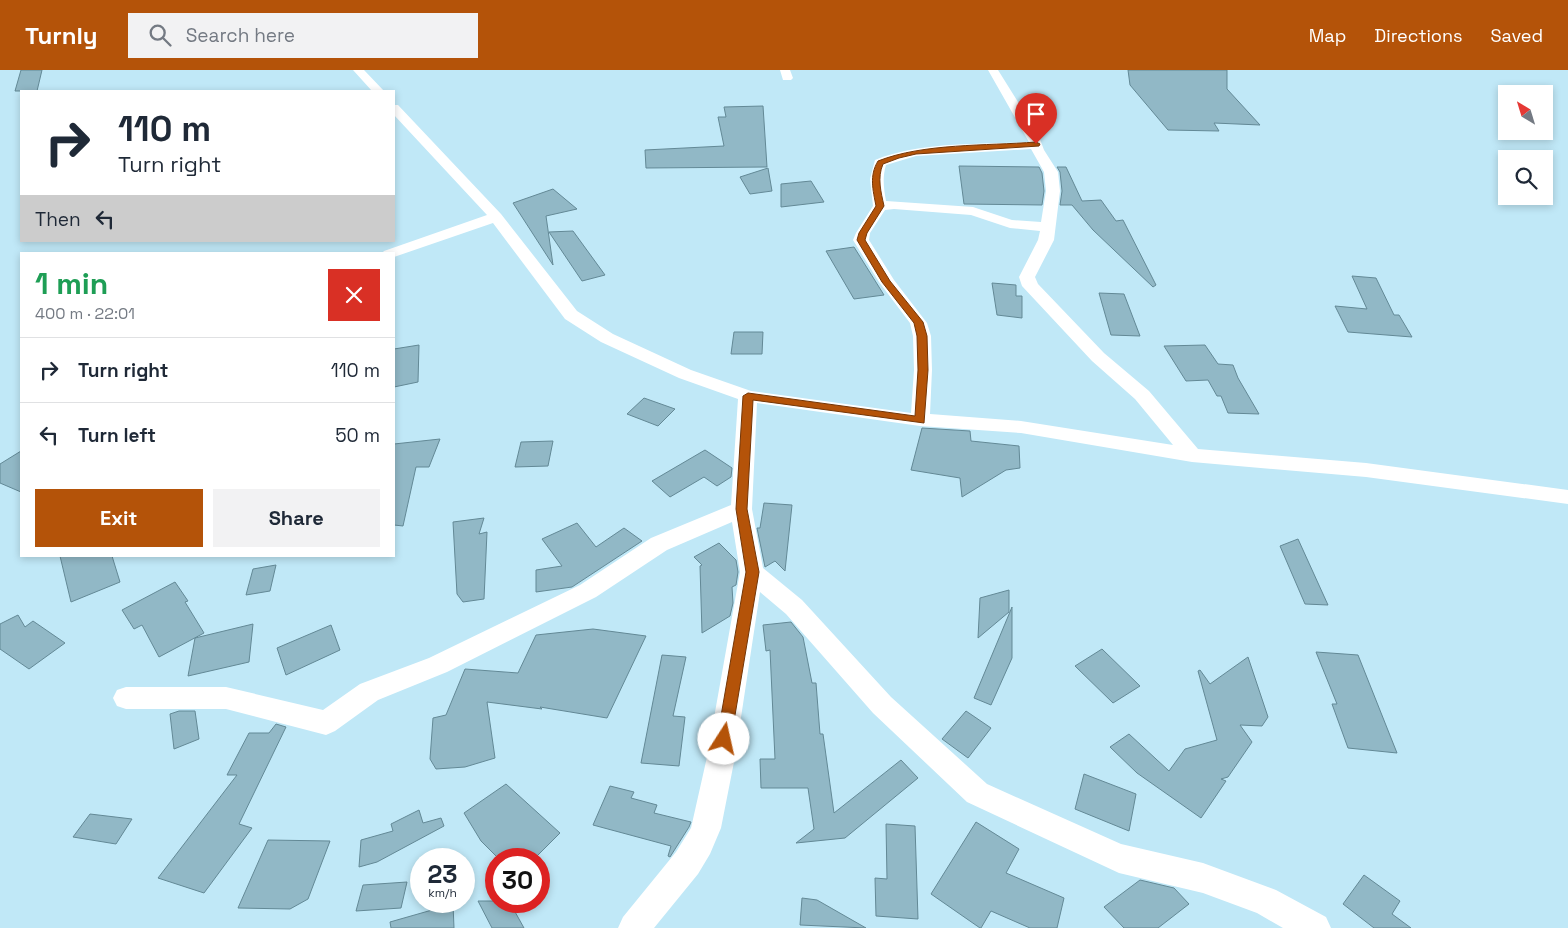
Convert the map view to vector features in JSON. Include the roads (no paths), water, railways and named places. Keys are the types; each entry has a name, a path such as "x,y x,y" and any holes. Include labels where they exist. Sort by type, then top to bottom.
{"street":[{"path":"358,70 377,90"},
{"path":"993,70 1032,134 1051,172 1053,191 1046,240 1027,277 1030,286 1098,358 1142,395 1192,455"},
{"path":"395,109 496,217 571,315 607,338 685,374 748,396 920,420 1021,427 1192,455 1366,470 1568,498"},
{"path":"920,420 923,370 922,336 918,322 887,282 861,240 863,233 880,206 876,188 876,172 880,162 916,152 1036,144"},
{"path":"880,206 894,205 973,211 1010,224 1048,227"},
{"path":"395,252 496,217"},
{"path":"634,928 687,863 700,844 706,828 721,757 752,572 741,509 748,396"},
{"path":"126,698 226,698 326,723 369,692 438,665 588,591 658,544 741,509"},
{"path":"752,572 794,607 882,705 977,794 1119,858 1203,878 1265,901 1315,928"}]}
